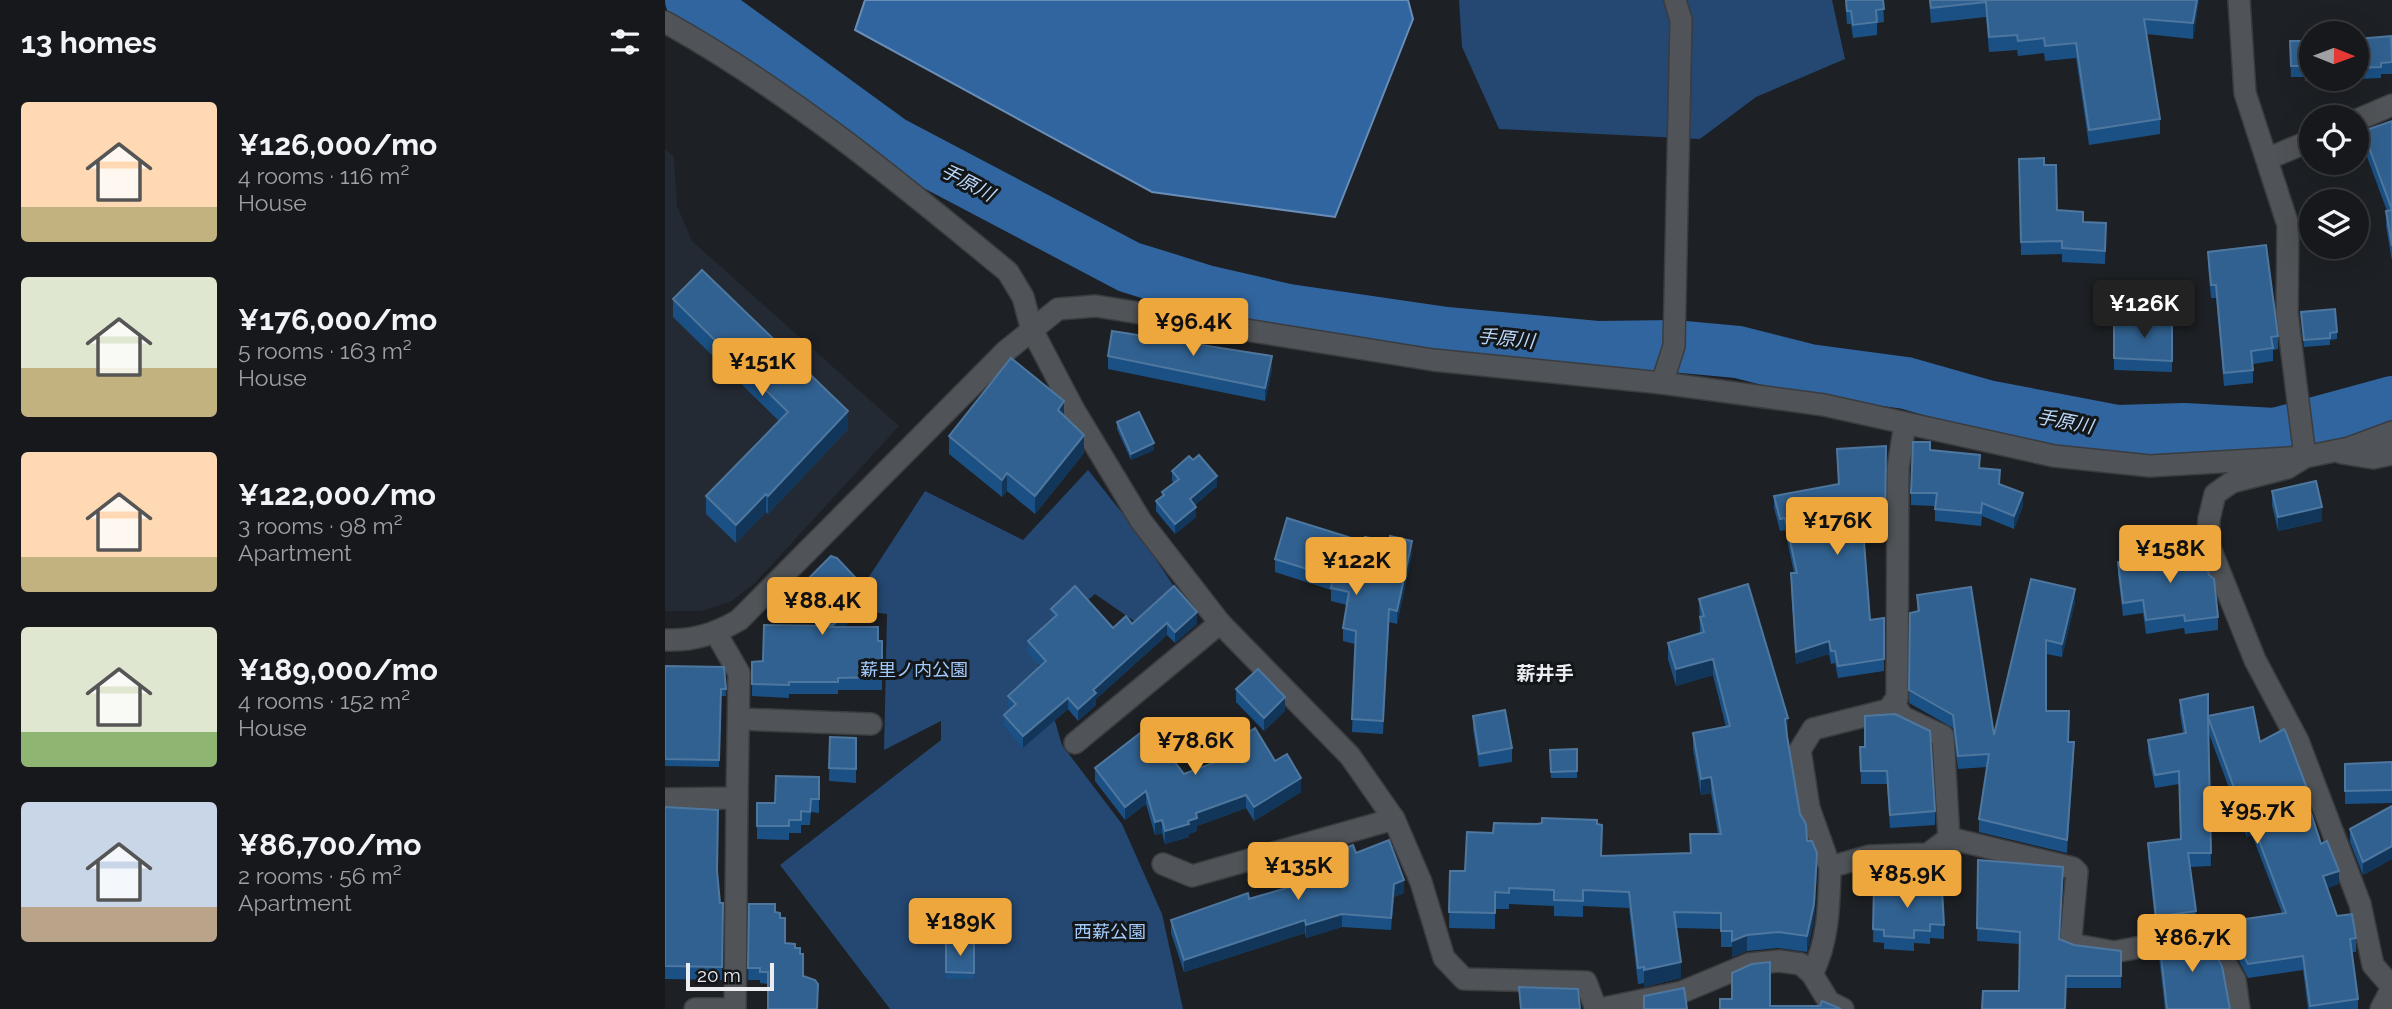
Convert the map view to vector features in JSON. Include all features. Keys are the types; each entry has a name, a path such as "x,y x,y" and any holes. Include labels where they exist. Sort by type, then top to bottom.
{"street":[{"path":"1662,383 1674,346 1681,20 1675,0"},
{"path":"2239,0 2245,93 2288,225 2287,313 2304,450 2287,468 2232,481 2215,494 2209,519 2208,543 2255,660 2298,741 2360,904 2373,965 2392,987 2381,1009"},
{"path":"665,22 706,45 865,154 1008,272 1023,297 1032,330 1074,410 1142,521 1220,623 1350,756 1394,819 1422,882 1444,958 1464,979 1586,982 1598,1009 1682,992 1749,964 1779,961 1801,964 1812,974 1829,1002 1843,1009"},
{"path":"2369,115 2392,105"},
{"path":"2267,159 2299,145"},
{"path":"665,640 685,641 716,633 739,620 1006,351 1058,309 1096,306 1433,360 1662,383 1824,405 2054,456 2150,466 2304,450 2373,458 2392,454"},
{"path":"1812,974 1821,957 1829,916 1830,867 1809,808 1800,750 1812,729 1888,710 1897,699 1898,468 1905,424"},
{"path":"2333,452 2392,432"},
{"path":"1075,743 1220,623"},
{"path":"695,1009 735,1009 739,673 716,633"},
{"path":"1893,702 1903,717 1943,736 1949,838"},
{"path":"739,719 871,724"},
{"path":"665,799 737,798"},
{"path":"1163,864 1192,876 1394,819"},
{"path":"1830,867 1869,856 1928,854 1949,838"},
{"path":"1949,838 2073,868 2077,872 2071,937 2076,945 2114,952 2189,938 2211,938 2235,980 2239,1009"}],"shaded area":[{"path":"865,0 1408,0 1413,19 1335,217 1152,192 855,30"},
{"path":"665,149 674,157 677,206 692,241 899,426 756,582 732,601 702,611 665,611"}],"green space":[{"path":"1459,0 1832,0 1845,59 1756,97 1700,139 1499,129 1462,47"},
{"path":"1088,470 1139,534 1181,597 1137,623 1095,594 1033,646 1062,745 1122,824 1162,914 1183,1009 890,1009 780,865 941,740 941,721 884,750 887,614 848,609 925,491 1023,540"}],"building":[{"path":"1846,0 1883,0 1884,9 1876,10 1877,22 1853,25"},
{"path":"1930,0 2197,0 2193,23 2144,19 2160,119 2089,130 2076,43 2045,46 2044,38 2018,41 2017,35 1989,37 1986,2 1931,8"},
{"path":"2391,36 2392,62 2381,63 2381,67 2369,68 2369,38"},
{"path":"2290,41 2299,41 2299,66 2291,66"},
{"path":"2392,121 2392,210 2369,147 2369,129"},
{"path":"2044,158 2044,165 2056,165 2057,210 2083,212 2083,222 2106,223 2105,251 2062,248 2062,241 2021,242 2019,159"},
{"path":"2392,210 2392,246 2386,211"},
{"path":"2266,245 2278,336 2271,337 2273,348 2251,351 2253,370 2224,373 2216,285 2211,285 2208,252"},
{"path":"702,270 848,411 768,496 766,494 736,525 706,496 788,412 673,299"},
{"path":"2335,309 2337,332 2330,333 2330,338 2304,340 2301,312"},
{"path":"2136,318 2172,322 2172,361 2114,358 2114,323 2136,324"},
{"path":"1112,331 1272,356 1265,388 1108,356"},
{"path":"1011,358 1064,401 1058,410 1084,435 1035,496 1007,473 1002,480 949,436"},
{"path":"1139,412 1154,443 1131,454 1117,422"},
{"path":"1913,442 1930,442 1930,450 1980,455 1979,468 2000,470 1999,484 2023,493 2014,516 1982,503 1981,513 1935,509 1937,493 1911,493"},
{"path":"1886,446 1885,527 1863,529 1870,620 1884,618 1884,659 1838,666 1835,651 1831,651 1829,641 1796,652 1791,573 1797,573 1785,518 1780,519 1774,496 1839,484 1837,449"},
{"path":"1199,455 1217,476 1190,499 1196,507 1175,524 1156,501 1164,495 1162,492 1179,479 1172,471 1189,456 1193,460"},
{"path":"2316,481 2322,507 2278,517 2272,491"},
{"path":"1287,518 1364,542 1365,537 1389,542 1390,536 1412,541 1397,611 1389,609 1383,721 1352,719 1356,631 1343,628 1349,592 1331,588 1333,577 1275,559"},
{"path":"2201,548 2209,575 2214,579 2218,617 2185,621 2184,615 2146,620 2143,600 2123,603 2118,562"},
{"path":"831,556 837,558 868,591 831,627 878,627 878,641 882,641 882,677 838,678 838,682 789,682 789,685 752,684 752,662 763,661 764,625 831,626 800,594 802,592 799,588"},
{"path":"2031,579 2075,589 2062,644 2046,640 2046,711 2069,711 2068,742 2074,742 2067,840 1979,819 1989,754 1958,756 1953,715 1909,690 1910,613 1919,611 1917,595 1971,587 1994,735"},
{"path":"1748,584 1788,718 1785,719 1787,736 1800,814 1806,824 1807,841 1812,841 1817,853 1814,904 1807,936 1778,932 1747,935 1732,941 1732,931 1721,931 1721,913 1674,912 1681,962 1644,970 1644,967 1638,968 1629,892 1583,890 1583,901 1554,900 1554,890 1509,888 1509,893 1495,892 1495,913 1449,912 1450,871 1465,871 1467,832 1493,833 1494,823 1537,824 1542,823 1542,818 1597,820 1597,824 1602,825 1601,856 1691,853 1690,834 1721,834 1711,777 1701,779 1693,733 1730,726 1713,659 1676,669 1668,643 1704,632 1700,617 1704,616 1699,599"},
{"path":"1075,586 1113,628 1126,616 1132,624 1174,586 1197,612 1175,632 1167,623 1093,690 1096,693 1078,709 1068,698 1023,736 1004,715 1016,704 1008,696 1046,661 1028,641 1057,615 1051,609"},
{"path":"665,666 724,667 726,689 721,689 719,760 665,759"},
{"path":"1258,669 1285,697 1264,718 1236,689"},
{"path":"2208,694 2208,716 2253,707 2260,742 2284,729 2286,733 2308,791 2304,791 2321,844 2327,841 2339,871 2323,876 2337,916 2352,914 2356,938 2350,939 2358,999 2310,1006 2303,956 2248,964 2225,922 2286,913 2252,822 2247,823 2208,717 2211,853 2188,853 2196,911 2156,917 2148,843 2181,839 2179,771 2155,775 2148,740 2186,733 2180,700"},
{"path":"1505,710 1512,748 1479,754 1473,716"},
{"path":"1895,714 1930,731 1935,811 1890,815 1887,771 1861,771 1860,747 1865,747 1865,716"},
{"path":"1148,727 1184,774 1231,756 1225,746 1255,728 1275,761 1287,754 1301,778 1254,807 1246,795 1196,813 1197,818 1188,821 1189,824 1165,831 1162,820 1155,822 1146,791 1125,807 1095,768"},
{"path":"830,737 856,738 856,769 829,768"},
{"path":"1577,749 1577,771 1551,772 1550,750"},
{"path":"2392,762 2392,790 2345,791 2345,764"},
{"path":"776,776 819,777 819,799 811,799 810,812 801,811 801,820 789,820 789,826 757,826 757,803 775,803"},
{"path":"2392,806 2392,846 2363,862 2350,829"},
{"path":"665,807 718,810 717,871 720,903 723,903 722,967 665,966"},
{"path":"1389,840 1404,880 1394,884 1391,918 1342,914 1306,925 1305,920 1184,960 1171,920 1248,893 1249,899 1331,875 1322,852 1343,843 1345,848 1353,845 1356,853"},
{"path":"1978,860 2063,867 2059,939 2074,945 2121,951 2121,976 2066,976 2065,1009 1982,1009 1983,991 2019,991 2020,932 1977,928"},
{"path":"1874,886 1942,889 1944,925 1930,924 1930,931 1914,930 1914,938 1884,936 1884,930 1873,929"},
{"path":"749,904 775,904 775,912 780,913 780,918 785,918 785,943 795,944 795,948 800,948 800,954 803,954 803,976 815,980 818,984 817,1009 768,1009 768,972 760,972 760,968 748,968"},
{"path":"2203,933 2222,966 2230,1009 2167,1009 2159,938"},
{"path":"946,943 974,943 974,973 946,972"},
{"path":"1770,962 1770,1006 1820,1006 1822,1001 1841,1009 1720,1009 1720,999 1732,999 1732,973 1752,964"},
{"path":"1519,987 1578,989 1580,1009 1521,1009"},
{"path":"1684,988 1687,1009 1644,1009 1644,996"}],"waterway":[{"name":"手原川","path":"691,0 727,22 892,142 1129,267 1206,291 1288,310 1446,333 1597,347 1673,346 1738,352 1809,370 1906,383 1987,406 2117,431 2184,429 2275,434 2392,402"}],"district":[{"name":"薪井手","path":"1545,673"}],"park label":[{"name":"薪里ノ内公園","path":"914,670"},
{"name":"西薪公園","path":"1110,932"}]}
